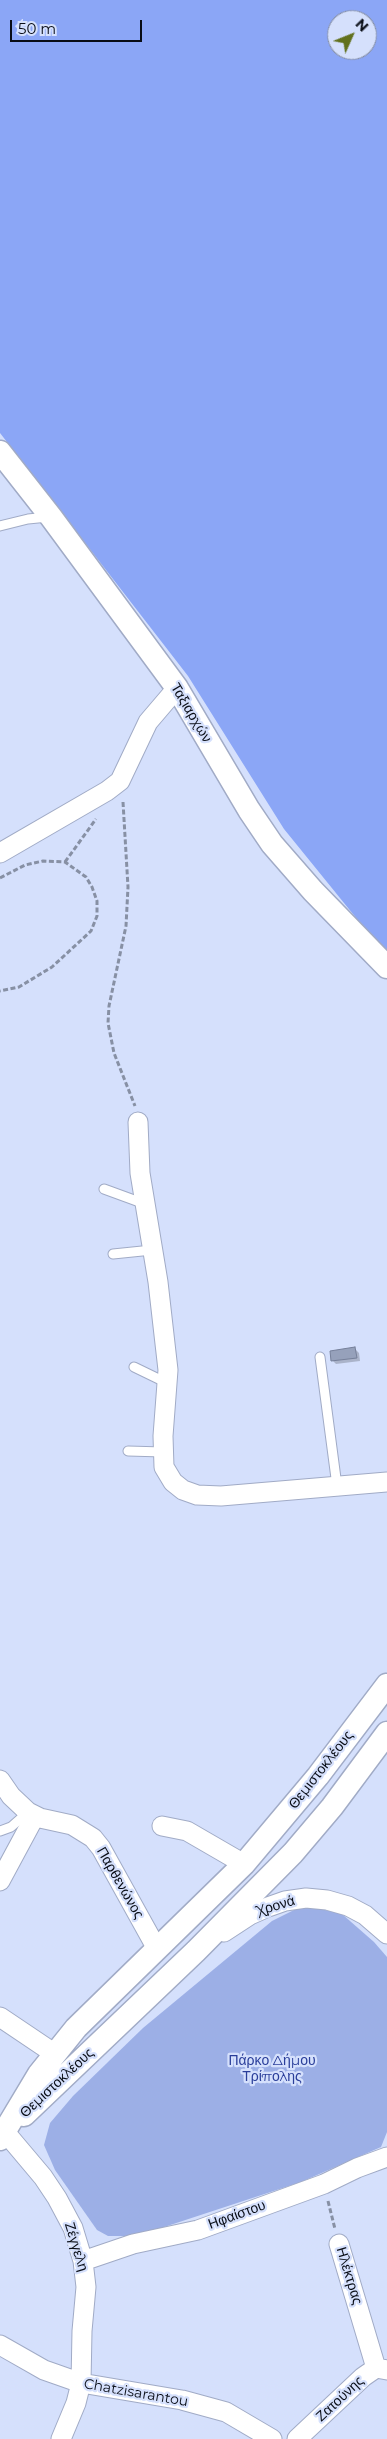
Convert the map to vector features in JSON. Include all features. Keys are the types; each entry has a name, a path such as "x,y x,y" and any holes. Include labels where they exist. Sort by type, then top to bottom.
{"street":[{"name":"Ταξιαρχών","path":"0,452 51,517 177,688 249,810 272,844 313,891 387,967"},
{"path":"0,853 107,791 120,781 148,722 177,688"},
{"path":"138,1122 140,1173 158,1282 167,1383 163,1452 164,1467 173,1482 183,1490 197,1495 221,1496 387,1482"},
{"name":"Θεμιστοκλέους","path":"2,2136 39,2074 55,2054 102,2001 244,1864 318,1776 387,1685"},
{"name":"Θεμιστοκλέους","path":"2,2136 196,1951 293,1853 332,1807 387,1733"},
{"name":"Παρθενώνος","path":"0,1780 10,1796 31,1814 72,1825 93,1838 101,1848 157,1949"},
{"path":"0,1881 31,1814"},
{"path":"162,1826 186,1831 244,1864"},
{"name":"Χρονά","path":"196,1951 250,1915 285,1901 306,1898 327,1900 348,1906 365,1915 387,1934"},
{"path":"0,2017 55,2054"},
{"name":"Ζέγγελη","path":"2,2136 43,2177 57,2198 73,2228 83,2261 86,2287 81,2383 76,2403 61,2439"},
{"name":"Ηφαίστου","path":"83,2261 133,2244 198,2230 324,2184 357,2168 387,2157"},
{"name":"Ηλέκτρας","path":"339,2244 382,2369"},
{"name":"Chatzisarantou","path":"0,2345 44,2370 81,2383 212,2408 245,2421 272,2439"},
{"name":"Ζατούνης","path":"297,2439 363,2377 382,2369"}],"lane":[{"path":"0,526 28,519 51,517"},
{"path":"104,1188 145,1204"},
{"path":"113,1254 152,1250"},
{"path":"320,1357 337,1486"},
{"path":"134,1367 167,1383"},
{"path":"128,1451 163,1452"},
{"path":"0,1831 11,1827 31,1814"}],"path":[{"path":"120,781 126,847 126,926 109,1006 108,1023 114,1053 134,1100 138,1122"},
{"path":"0,878 25,866 43,861 65,862 86,876 97,901 97,916 91,931 52,966 19,986 0,991"},
{"name":"Ηλέκτρας","path":"324,2184 339,2244"}],"green space":[{"name":"Πάρκο Δήμου Τρίπολης","path":"304,1905 342,1914 374,1942 387,1957 387,2132 381,2147 301,2182 152,2231 125,2236 108,2236 97,2230 55,2170 44,2145 50,2123 73,2096 143,2028 272,1921"}],"shaded area":[{"path":"0,0 387,0 387,956 284,829 188,676 0,433"}],"building":[{"path":"355,1347 357,1358 331,1361 330,1351"}]}
